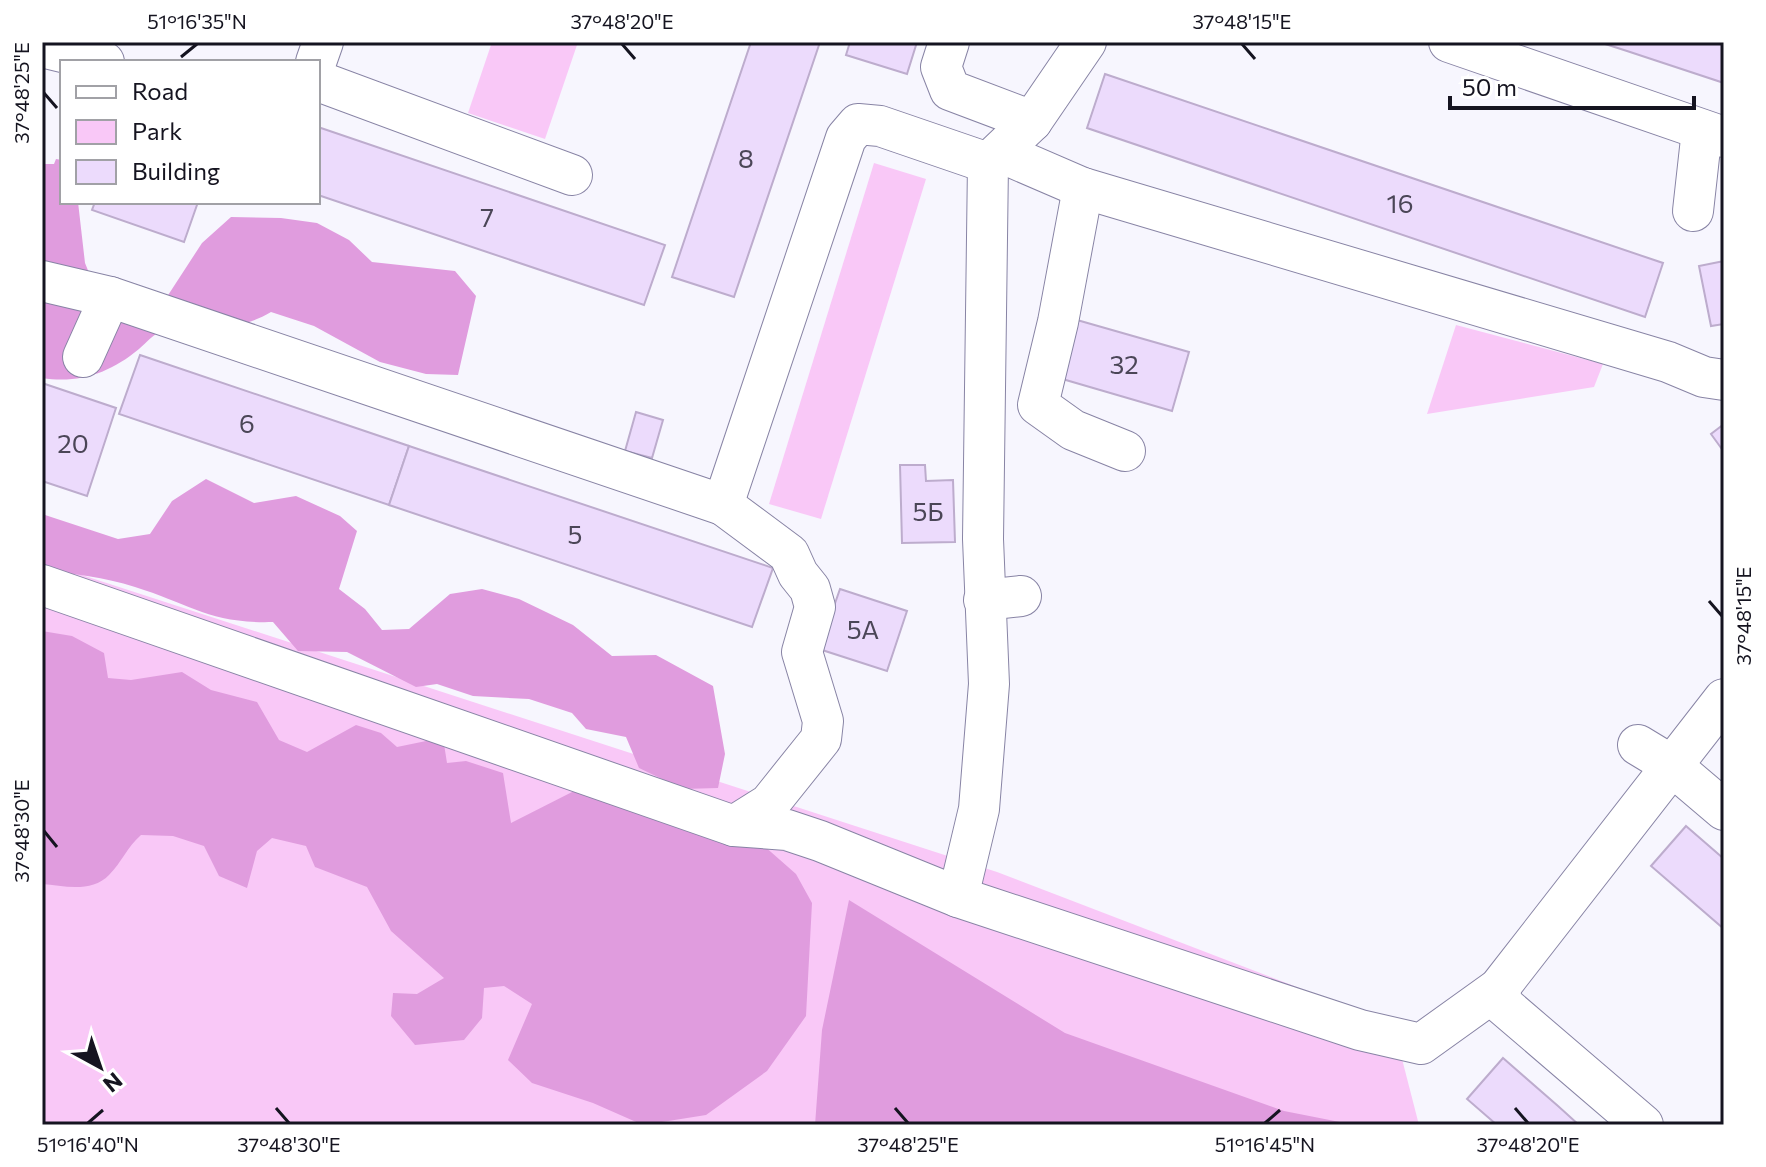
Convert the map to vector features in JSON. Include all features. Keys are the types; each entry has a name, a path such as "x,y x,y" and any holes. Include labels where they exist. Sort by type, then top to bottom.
{"lane":[{"path":"949,42 941,67 950,90 1032,121"},
{"path":"958,897 979,809 989,684 1002,598 995,158 1032,121 1086,42"},
{"path":"1449,42 1713,134 1693,211"},
{"path":"42,47 96,60"},
{"path":"320,82 572,175"},
{"path":"723,505 846,138 858,124 880,126 995,158 1083,188 1724,380"},
{"path":"1083,188 1058,322 1038,405 1073,430 1125,451"},
{"path":"42,281 110,297 656,485 723,505 789,554 798,574 810,589 815,607 802,652 823,721 821,739 769,804 734,826"},
{"path":"83,357 110,297"},
{"path":"42,585 734,826 787,830 958,897 1360,1030 1421,1044 1499,988 1724,699"},
{"path":"1638,745 1671,765 1724,810"},
{"path":"1499,988 1503,1005 1643,1125"}],"green space":[{"path":"492,42 578,42 545,139 468,113"},
{"path":"874,163 926,179 821,519 769,504"},
{"path":"1456,325 1603,364 1594,387 1427,414"},
{"path":"42,562 997,872 1393,1024 1419,1125 42,1125"}],"shaded area":[{"path":"56,159 60,160 60,204 78,204 85,263 98,295 161,306 202,243 231,217 281,218 317,223 349,240 372,262 455,271 476,296 458,375 426,374 380,362 314,326 271,312 243,324 163,331 128,357 94,375 69,379 42,378 42,164 54,164"},
{"path":"206,479 254,503 296,496 340,516 357,531 339,589 365,609 382,630 409,629 450,594 482,589 519,599 573,625 612,656 656,655 713,686 725,754 718,788 683,789 639,768 626,737 586,729 572,713 529,699 473,696 437,684 416,687 347,652 298,651 273,622 233,620 123,584 42,570 42,514 118,539 150,534 172,501"},
{"path":"42,631 72,636 104,653 108,678 131,680 182,672 211,690 257,702 279,740 307,752 356,725 381,733 397,747 431,740 444,744 447,763 466,761 503,773 511,823 576,790 763,845 796,874 812,903 806,1016 767,1071 706,1115 643,1125 593,1103 532,1083 508,1060 532,1004 504,986 484,988 482,1018 464,1040 415,1045 391,1016 393,993 417,994 444,978 391,931 367,887 315,867 306,846 272,838 257,851 247,888 219,876 204,846 173,836 141,835 102,881 77,887 42,884"},
{"path":"849,900 1065,1033 1284,1111 1355,1125 815,1125 822,1030"}],"building":[{"path":"751,42 820,42 734,297 672,277"},
{"path":"850,42 917,42 907,74 846,55"},
{"path":"1599,42 1724,42 1724,83 1627,51"},
{"path":"1105,74 1663,263 1645,317 1087,128"},
{"path":"320,128 665,245 644,305 320,196"},
{"path":"94,204 197,204 184,242 92,210"},
{"path":"1724,261 1724,324 1711,326 1699,266"},
{"path":"1077,320 1189,352 1172,411 1059,378"},
{"path":"140,355 409,446 389,505 119,414"},
{"path":"42,383 116,408 87,496 42,481"},
{"path":"636,412 663,420 652,458 625,451"},
{"path":"1724,424 1724,452 1711,434"},
{"path":"409,446 773,568 752,627 389,505"},
{"path":"900,465 925,465 926,481 953,480 955,542 902,543"},
{"path":"840,589 907,611 887,671 819,649"},
{"path":"1686,826 1724,859 1724,929 1651,866"},
{"path":"1503,1058 1579,1125 1497,1125 1467,1099"}]}
